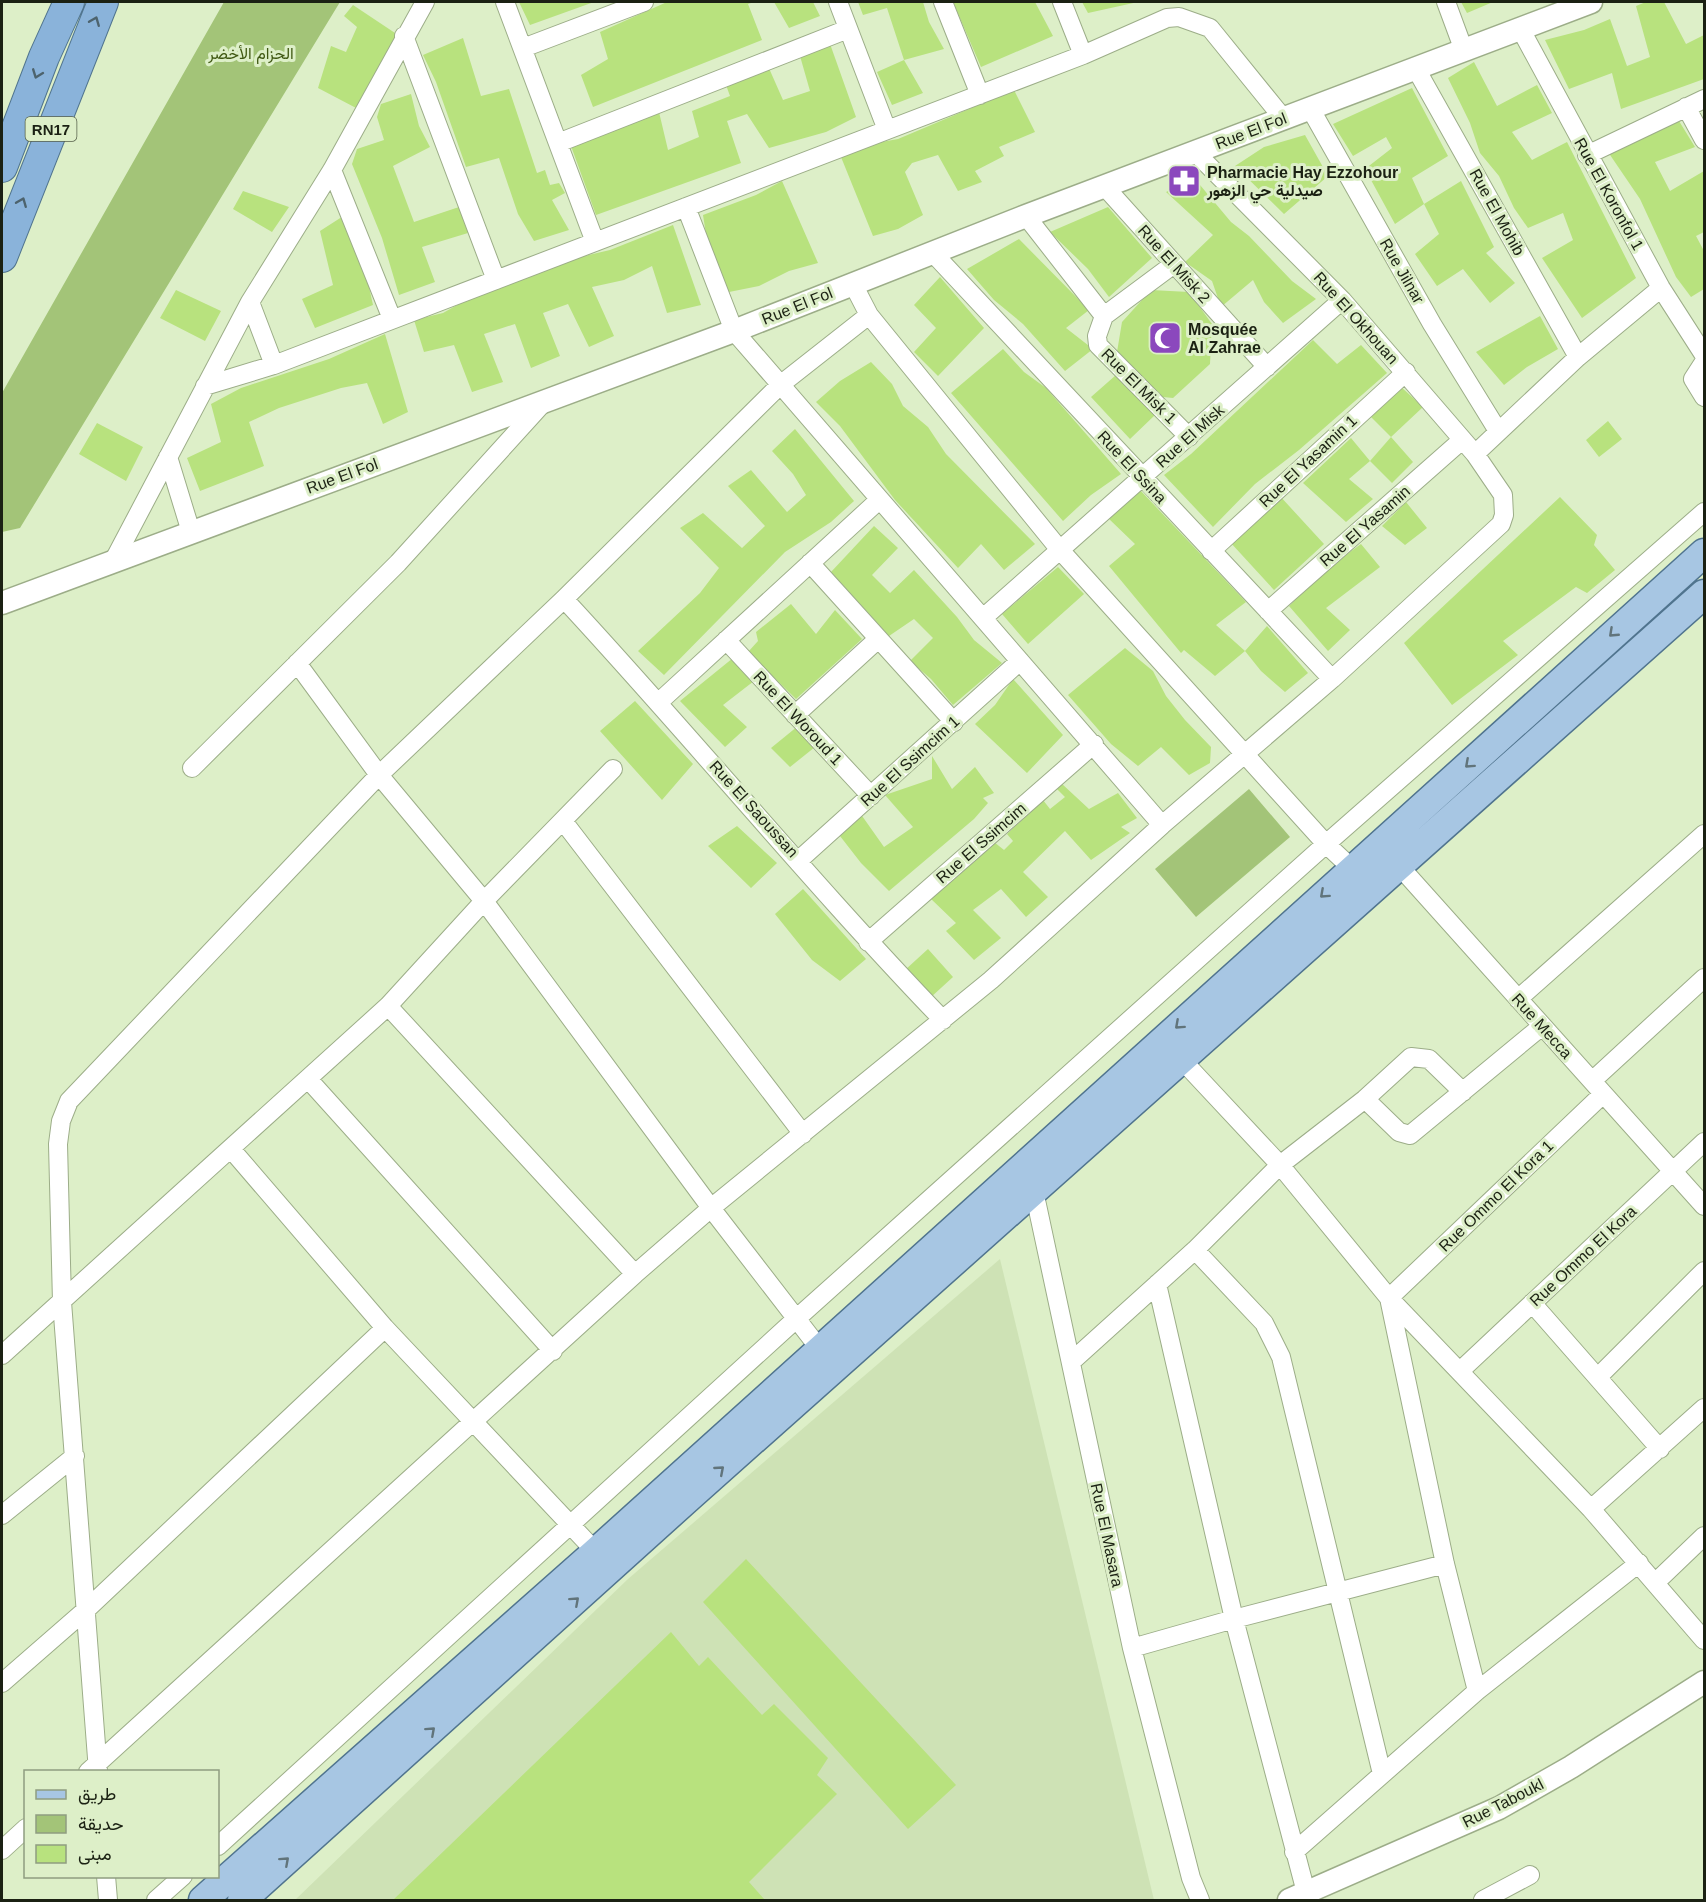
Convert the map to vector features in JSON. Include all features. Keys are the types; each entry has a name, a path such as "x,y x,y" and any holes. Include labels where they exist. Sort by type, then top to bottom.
{"highway":[{"name":"RN17","path":"2,167 44,57 69,2"},
{"name":"RN17","path":"2,257 103,2"}],"main road":[{"path":"203,1900 596,1552 819,1348 1026,1180 1181,1059 1373,889 1388,855 1637,611 1704,553"},
{"path":"242,1900 1026,1180 1352,869 1388,855 1704,596"}],"street":[{"path":"114,560 250,302 332,170 404,36 425,2"},
{"path":"505,2 595,242"},
{"path":"523,48 644,2"},
{"path":"837,2 887,130"},
{"path":"943,2 980,95"},
{"path":"1062,2 1083,55"},
{"path":"1446,2 1463,48"},
{"name":"Rue El Fol","path":"2,603 734,331 1463,48 1591,2"},
{"path":"205,386 274,365 980,95 1083,55 1167,18 1179,17 1196,21 1210,28 1283,118"},
{"name":"Rue El Koronfol 1","path":"1520,28 1661,288 1704,355"},
{"path":"558,143 848,29"},
{"path":"404,36 496,280"},
{"name":"Rue El Mohib","path":"1415,67 1578,357"},
{"path":"1587,155 1704,99"},
{"path":"1686,107 1704,140"},
{"name":"Rue Jilnar","path":"1310,108 1432,324 1498,431"},
{"name":"Rue El Okhouan","path":"1195,152 1342,300 1475,454 1503,495 1504,515 1501,524 1332,679"},
{"path":"332,170 392,319"},
{"name":"Rue El Misk 2","path":"1106,188 1267,367"},
{"path":"686,207 734,331 878,501 1094,744 1161,825"},
{"path":"1026,216 1104,315 1174,264"},
{"name":"Rue El Ssina","path":"933,253 1332,679"},
{"path":"853,284 869,315 1060,550 1326,844 1373,889"},
{"path":"1475,454 1578,357 1661,288"},
{"name":"Rue El Misk","path":"983,618 1342,300"},
{"path":"250,302 274,365"},
{"path":"94,1769 88,1608 62,1302 58,1144 61,1121 69,1101 379,775 564,599 780,385 869,315"},
{"name":"Rue El Misk 1","path":"1104,315 1096,336 1098,345 1189,436"},
{"path":"1700,392 1694,374 1704,362"},
{"name":"Rue El Yasamin 1","path":"1210,551 1406,372"},
{"path":"192,768 398,563 547,399"},
{"name":"Rue El Yasamin","path":"1268,611 1462,440"},
{"path":"168,457 191,532"},
{"path":"659,702 878,501"},
{"path":"219,1845 796,1319 1326,844 1704,512"},
{"path":"810,563 877,640 954,722"},
{"path":"1681,574 1704,596"},
{"path":"1617,590 1637,611"},
{"name":"Rue El Saoussan","path":"564,599 659,702 746,803 799,860 868,942 943,1020"},
{"name":"Rue El Woroud 1","path":"726,640 871,796"},
{"path":"795,715 877,640"},
{"name":"Rue El Ssimcim 1","path":"799,860 1020,661"},
{"path":"297,663 379,775 484,901 711,1208 819,1348"},
{"path":"94,1769 635,1274 711,1208 943,1020 1161,825 1332,679"},
{"name":"Rue El Ssimcim","path":"868,942 1094,744"},
{"path":"2,1355 388,1006 484,901 614,769"},
{"path":"563,821 803,1134"},
{"path":"1518,999 1704,834"},
{"name":"Rue Mecca","path":"1388,855 1704,1206"},
{"name":"Rue Ommo El Kora 1","path":"1389,1298 1704,978"},
{"path":"388,1006 635,1274"},
{"path":"1365,1100 1399,1132 1410,1135 1542,1026"},
{"path":"1071,1362 1195,1250 1280,1165 1365,1100 1411,1057 1428,1059 1463,1092"},
{"path":"1181,1059 1280,1165 1389,1298 1591,1509 1704,1640"},
{"path":"308,1079 553,1351"},
{"name":"Rue Ommo El Kora","path":"1460,1371 1704,1142"},
{"path":"231,1149 385,1328 476,1421 596,1552"},
{"name":"Rue El Masara","path":"1026,1180 1071,1362 1132,1648 1191,1878 1200,1900"},
{"path":"1195,1250 1264,1323 1275,1340 1382,1774"},
{"path":"1598,1377 1704,1271"},
{"path":"1157,1284 1233,1619 1294,1851 1300,1898"},
{"path":"1389,1298 1445,1564 1477,1691"},
{"path":"1532,1303 1660,1449"},
{"path":"5,1672 88,1608 385,1328"},
{"path":"1591,1509 1704,1408"},
{"path":"2,1515 75,1456"},
{"path":"1656,1582 1704,1536"},
{"path":"1294,1851 1477,1691 1639,1563"},
{"path":"1132,1648 1337,1591 1445,1564"},
{"name":"Rue Taboukl","path":"1300,1898 1507,1804 1571,1767 1704,1682"},
{"path":"2,1850 24,1830"},
{"path":"1483,1900 1530,1875"},
{"path":"106,1878 108,1900"},
{"path":"156,1900 181,1878"}],"shaded area":[{"path":"1000,1259 1154,1900 295,1900 628,1579"}],"green space":[{"name":"الحزام الأخضر","path":"224,2 340,2 20,528 2,532 2,393"},
{"path":"1249,789 1290,837 1196,917 1155,869"}],"building":[{"path":"519,2 594,2 530,25"},
{"path":"667,2 754,2 748,4 762,40 593,107 581,75 608,59 600,32"},
{"path":"774,2 813,2 820,16 789,28"},
{"path":"858,2 923,2 929,22 944,49 904,60 887,8 863,15"},
{"path":"953,2 1035,2 1053,36 981,67"},
{"path":"1082,2 1138,2 1088,13"},
{"path":"1461,2 1493,2 1467,13"},
{"path":"1646,2 1664,2 1686,44 1704,35 1704,79 1621,109 1612,73 1569,89 1545,40 1584,30 1610,19 1627,66 1650,57 1636,6"},
{"path":"353,5 398,35 358,109 318,88 331,46 346,52 357,27 344,16"},
{"path":"463,38 481,96 509,89 537,173 545,170 550,185 559,183 565,193 552,200 569,230 534,241 518,214 499,158 466,167 436,82 423,55"},
{"path":"829,41 856,117 826,132 769,148 747,114 727,121 741,163 596,215 571,146 659,112 668,150 699,137 692,111 730,96 726,85 768,66 783,100 810,91 800,56"},
{"path":"904,60 923,93 892,105 877,72"},
{"path":"1474,62 1497,106 1537,85 1552,113 1512,132 1532,160 1567,142 1636,278 1582,318 1542,258 1573,240 1563,213 1528,228 1514,208 1499,176 1480,153 1470,123 1448,78"},
{"path":"1412,88 1448,156 1412,178 1424,204 1395,224 1365,169 1392,148 1386,137 1353,156 1333,124"},
{"path":"1014,90 1035,132 999,147 1004,156 975,171 982,182 958,191 938,155 912,163 905,172 923,215 898,229 873,236 841,157 865,145 898,139"},
{"path":"411,94 419,126 430,147 393,166 414,222 459,207 468,233 422,247 435,282 399,295 382,238 352,164 357,149 384,140 377,117 381,104"},
{"path":"1679,121 1695,147 1655,162 1670,191 1704,171 1704,232 1696,236 1704,251 1704,289 1691,297 1676,277 1640,199 1606,149"},
{"path":"1305,135 1328,176 1284,214 1235,166 1264,147"},
{"path":"1195,179 1231,222 1249,236 1292,281 1316,299 1283,323 1264,302 1253,280 1221,307 1212,281 1185,262 1213,235 1166,192"},
{"path":"782,181 818,263 789,271 759,286 729,292 708,247 703,215 756,195"},
{"path":"1461,181 1494,247 1486,253 1515,283 1490,303 1463,269 1437,286 1415,254 1439,234 1424,204"},
{"path":"243,191 289,207 272,232 233,209"},
{"path":"1108,207 1152,258 1109,297 1088,269 1050,232"},
{"path":"348,213 360,246 373,305 315,328 302,299 333,285 320,231"},
{"path":"673,225 701,305 667,313 652,266 624,280 592,287 614,336 589,347 568,304 543,313 560,356 531,368 515,324 484,334 503,382 472,392 454,345 424,352 414,320 443,313 466,300 576,258 610,250"},
{"path":"1019,239 1089,310 1066,328 1093,349 1065,371 1023,324 994,300 967,269"},
{"path":"940,277 984,328 938,376 914,352 936,328 914,305"},
{"path":"176,290 221,311 205,341 160,318"},
{"name":"Mosquée Al Zahrae","path":"1151,290 1189,292 1212,324 1210,364 1173,398 1163,397 1117,352 1122,322"},
{"path":"1540,316 1558,349 1527,367 1504,385 1476,352"},
{"path":"385,334 408,412 383,424 367,383 341,388 279,408 249,422 264,466 200,491 187,458 221,442 211,404 241,388 329,359"},
{"path":"1313,340 1337,364 1361,345 1387,373 1299,450 1255,484 1213,527 1164,475 1191,454"},
{"path":"1003,349 1024,372 1046,388 1121,474 1091,495 1063,521 951,393"},
{"path":"871,362 892,384 903,406 928,427 946,454 1035,544 1004,570 981,544 958,568 895,500 840,426 816,402 840,381"},
{"path":"1116,375 1155,415 1130,439 1091,397"},
{"path":"1400,386 1423,407 1391,437 1369,415"},
{"path":"1608,421 1622,439 1599,457 1586,440"},
{"path":"97,423 143,447 126,481 79,454"},
{"path":"795,429 854,501 831,522 785,552 664,675 638,651 700,593 719,568 680,528 703,513 742,548 765,526 728,486 751,470 787,512 806,495 793,474 772,451"},
{"path":"1391,437 1413,462 1392,483 1370,461"},
{"path":"1351,438 1370,461 1349,479 1373,499 1346,522 1303,483"},
{"path":"1140,490 1246,602 1216,625 1245,651 1215,676 1184,650 1181,653 1109,566 1135,544 1108,518"},
{"path":"1279,495 1324,544 1274,590 1230,542"},
{"path":"1560,497 1597,535 1594,545 1615,570 1587,593 1576,587 1503,641 1518,655 1452,705 1404,643"},
{"path":"1406,502 1427,528 1405,545 1382,526"},
{"path":"874,526 898,548 872,575 890,593 914,570 957,617 974,640 1002,663 953,705 931,679 910,661 933,638 914,619 889,636 831,572"},
{"path":"1361,544 1380,567 1326,608 1350,630 1328,651 1289,606 1332,565"},
{"path":"1058,567 1084,594 1028,644 1002,614"},
{"path":"791,604 816,634 835,610 862,639 796,699 748,652 758,641 756,632"},
{"path":"1267,626 1308,673 1285,692 1261,671 1245,651"},
{"path":"1125,648 1153,671 1166,696 1211,747 1210,763 1189,775 1161,747 1138,766 1111,744 1068,695"},
{"path":"733,658 754,681 723,705 747,727 725,747 680,701"},
{"path":"1013,679 1063,735 1027,773 975,724 995,705"},
{"path":"635,701 693,764 662,800 600,731"},
{"path":"798,726 815,747 790,767 771,748"},
{"path":"932,756 952,789 975,767 994,793 983,798 988,803 974,819 889,891 861,863 840,836 860,813 884,847 913,827 885,795 932,779"},
{"path":"1061,783 1089,809 1118,793 1137,818 1121,827 1130,833 1091,860 1065,831 1023,872 1048,897 1026,917 1001,889 973,910 1001,938 974,960 946,931 956,923 929,897 994,842 1004,850 1013,841 1007,834 1043,800 1050,809 1065,797 1054,786"},
{"path":"737,826 777,863 751,888 708,846"},
{"path":"803,889 866,959 840,981 812,960 775,914"},
{"path":"928,949 953,977 930,998 905,970"},
{"path":"746,1559 956,1785 908,1829 703,1602"},
{"path":"671,1632 699,1666 708,1657 762,1715 774,1704 828,1758 817,1775 837,1794 749,1882 765,1900 393,1900"}],"place":[{"name":"Pharmacie Hay Ezzohour صيدلية حي الزهور","path":"1184,181"},
{"name":"Mosquée Al Zahrae","path":"1165,338"}]}
